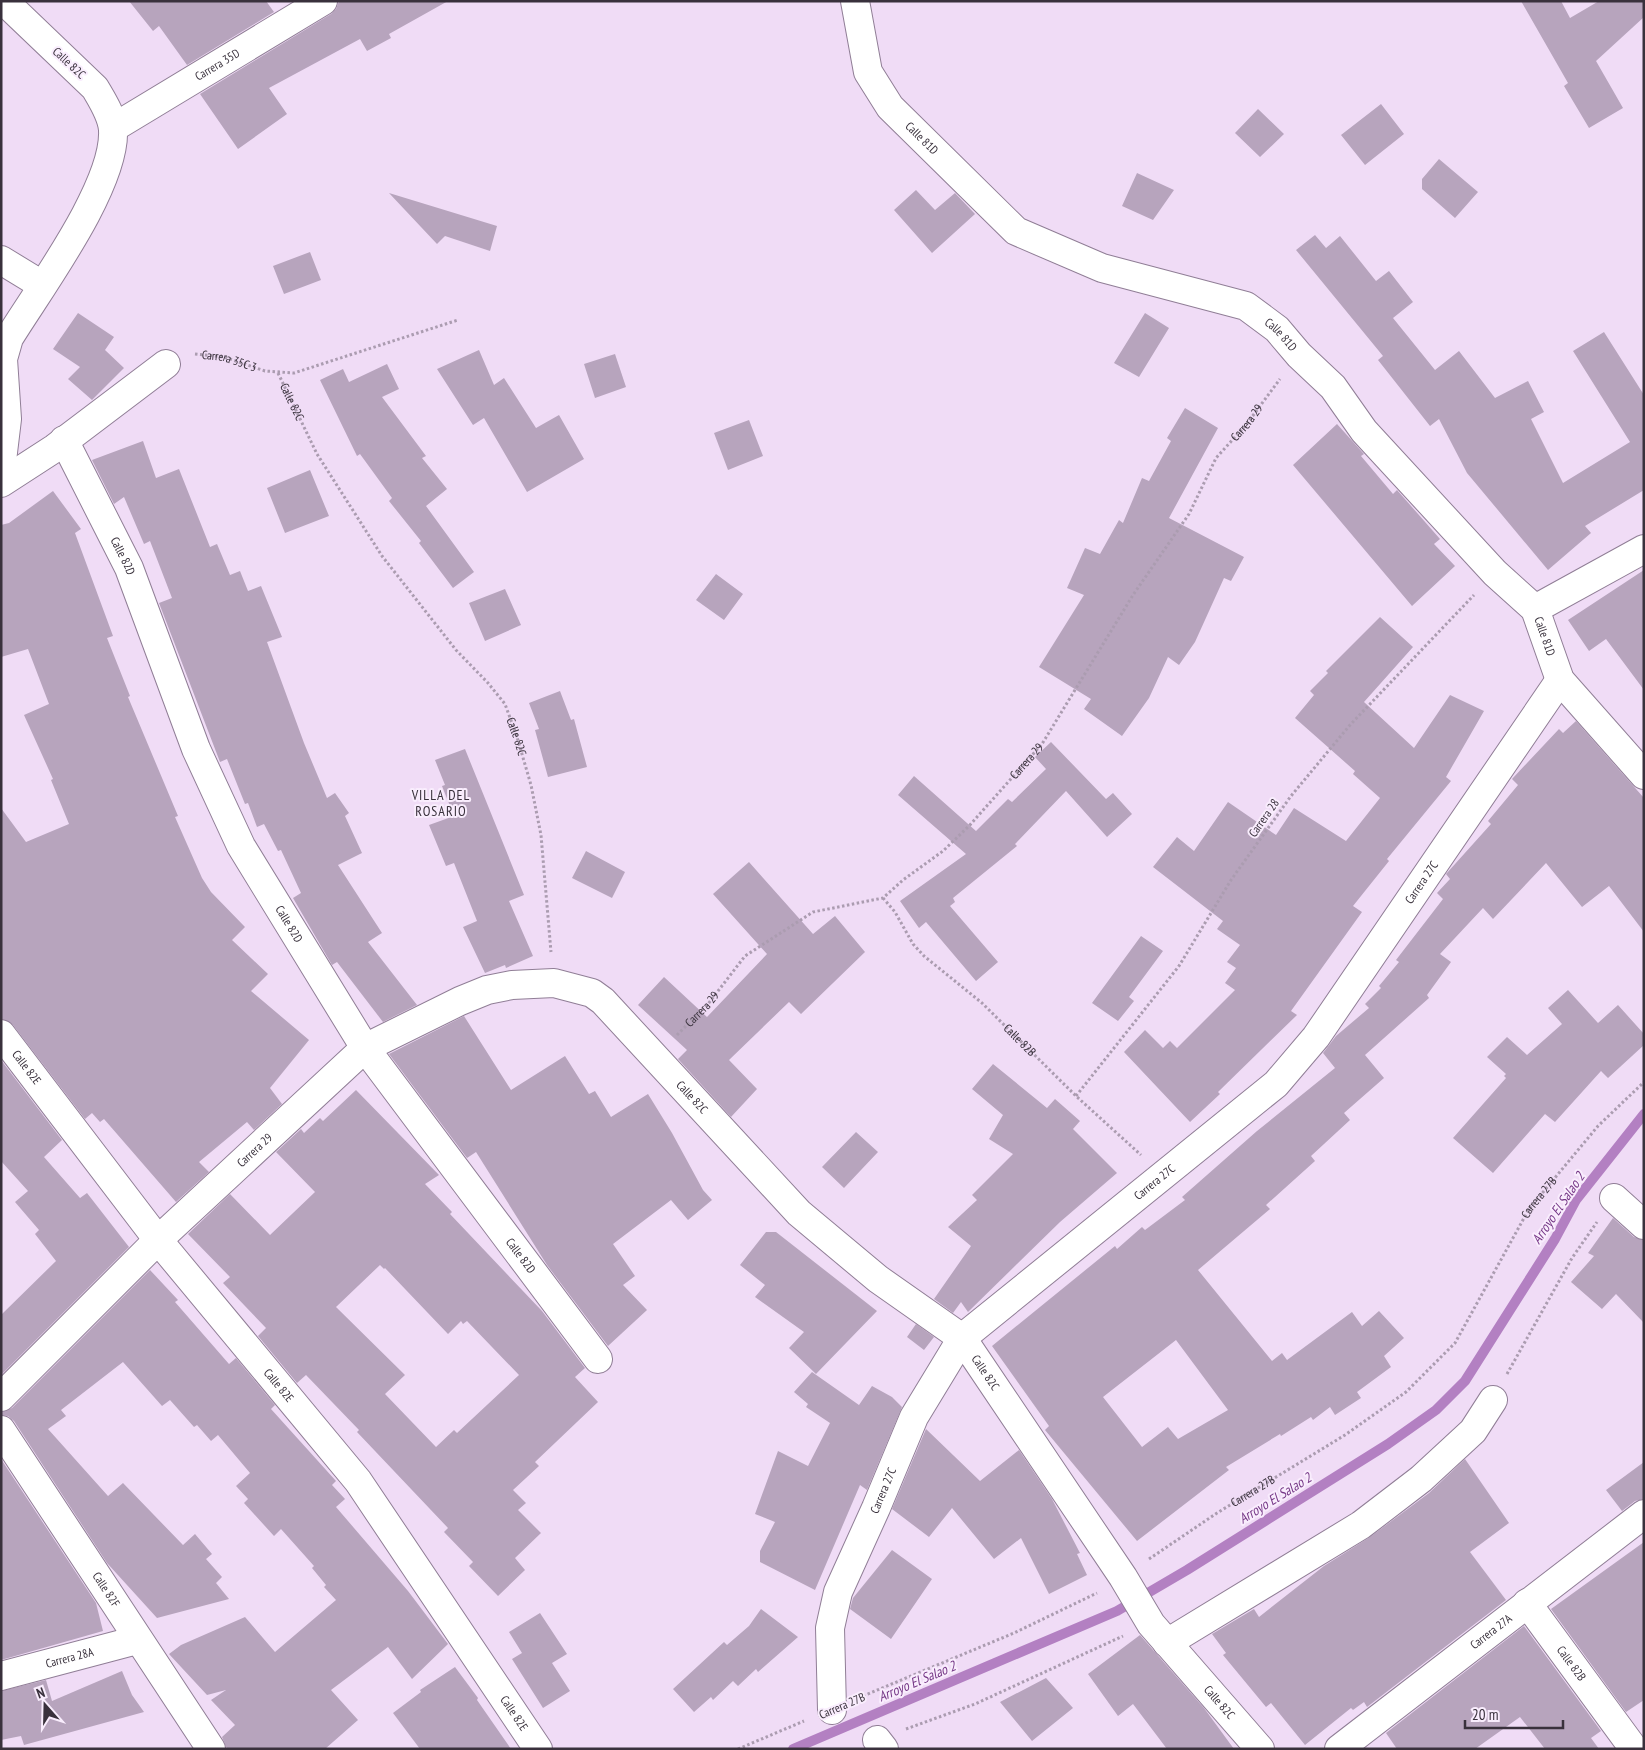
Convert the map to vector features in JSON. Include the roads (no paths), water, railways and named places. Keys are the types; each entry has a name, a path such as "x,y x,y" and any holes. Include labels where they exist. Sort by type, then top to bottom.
{"street":[{"name":"Calle 82C","path":"2,459 7,419 3,359 9,338 78,228 101,184 112,153 113,128 106,106 95,88 4,1"},
{"name":"Carrera 35D","path":"113,128 323,1"},
{"name":"Calle 81D","path":"855,1 868,72 890,107 1016,231 1102,268 1246,306 1277,329 1299,355 1333,387 1364,431 1495,573 1536,609 1560,680 1644,775"},
{"path":"1,260 42,286"},
{"path":"1,483 64,440 166,364"},
{"name":"Calle 82D","path":"64,440 129,568 196,749 241,846 365,1048 598,1359"},
{"path":"1536,609 1644,549"},
{"name":"Carrera 27C","path":"832,1710 830,1628 838,1592 876,1508 914,1416 962,1338 1276,1084 1316,1037 1560,680"},
{"name":"Carrera 29","path":"1,1396 158,1240 365,1048 487,990 534,982 554,982"},
{"name":"Calle 82C","path":"554,982 592,993 603,1001 654,1059 799,1213 878,1279 962,1338 1159,1633 1260,1749"},
{"name":"Calle 82E","path":"1,1034 158,1240 358,1481 538,1749"},
{"path":"1614,1198 1644,1225"},
{"path":"1159,1633 1361,1525 1421,1479 1473,1430 1493,1400"},
{"name":"Calle 82F","path":"1,1430 138,1640 203,1746"},
{"name":"Carrera 27A","path":"1339,1749 1644,1514"},
{"name":"Calle 82B","path":"1527,1603 1634,1749"},
{"name":"Carrera 28A","path":"1,1676 138,1640"}],"waterway":[{"name":"Arroyo El Salao 2","path":"793,1749 1117,1611 1187,1570 1388,1444 1436,1410 1465,1381 1555,1239 1576,1200 1644,1114"}],"district":[{"name":"VILLA DEL ROSARIO","path":"441,804"}]}
